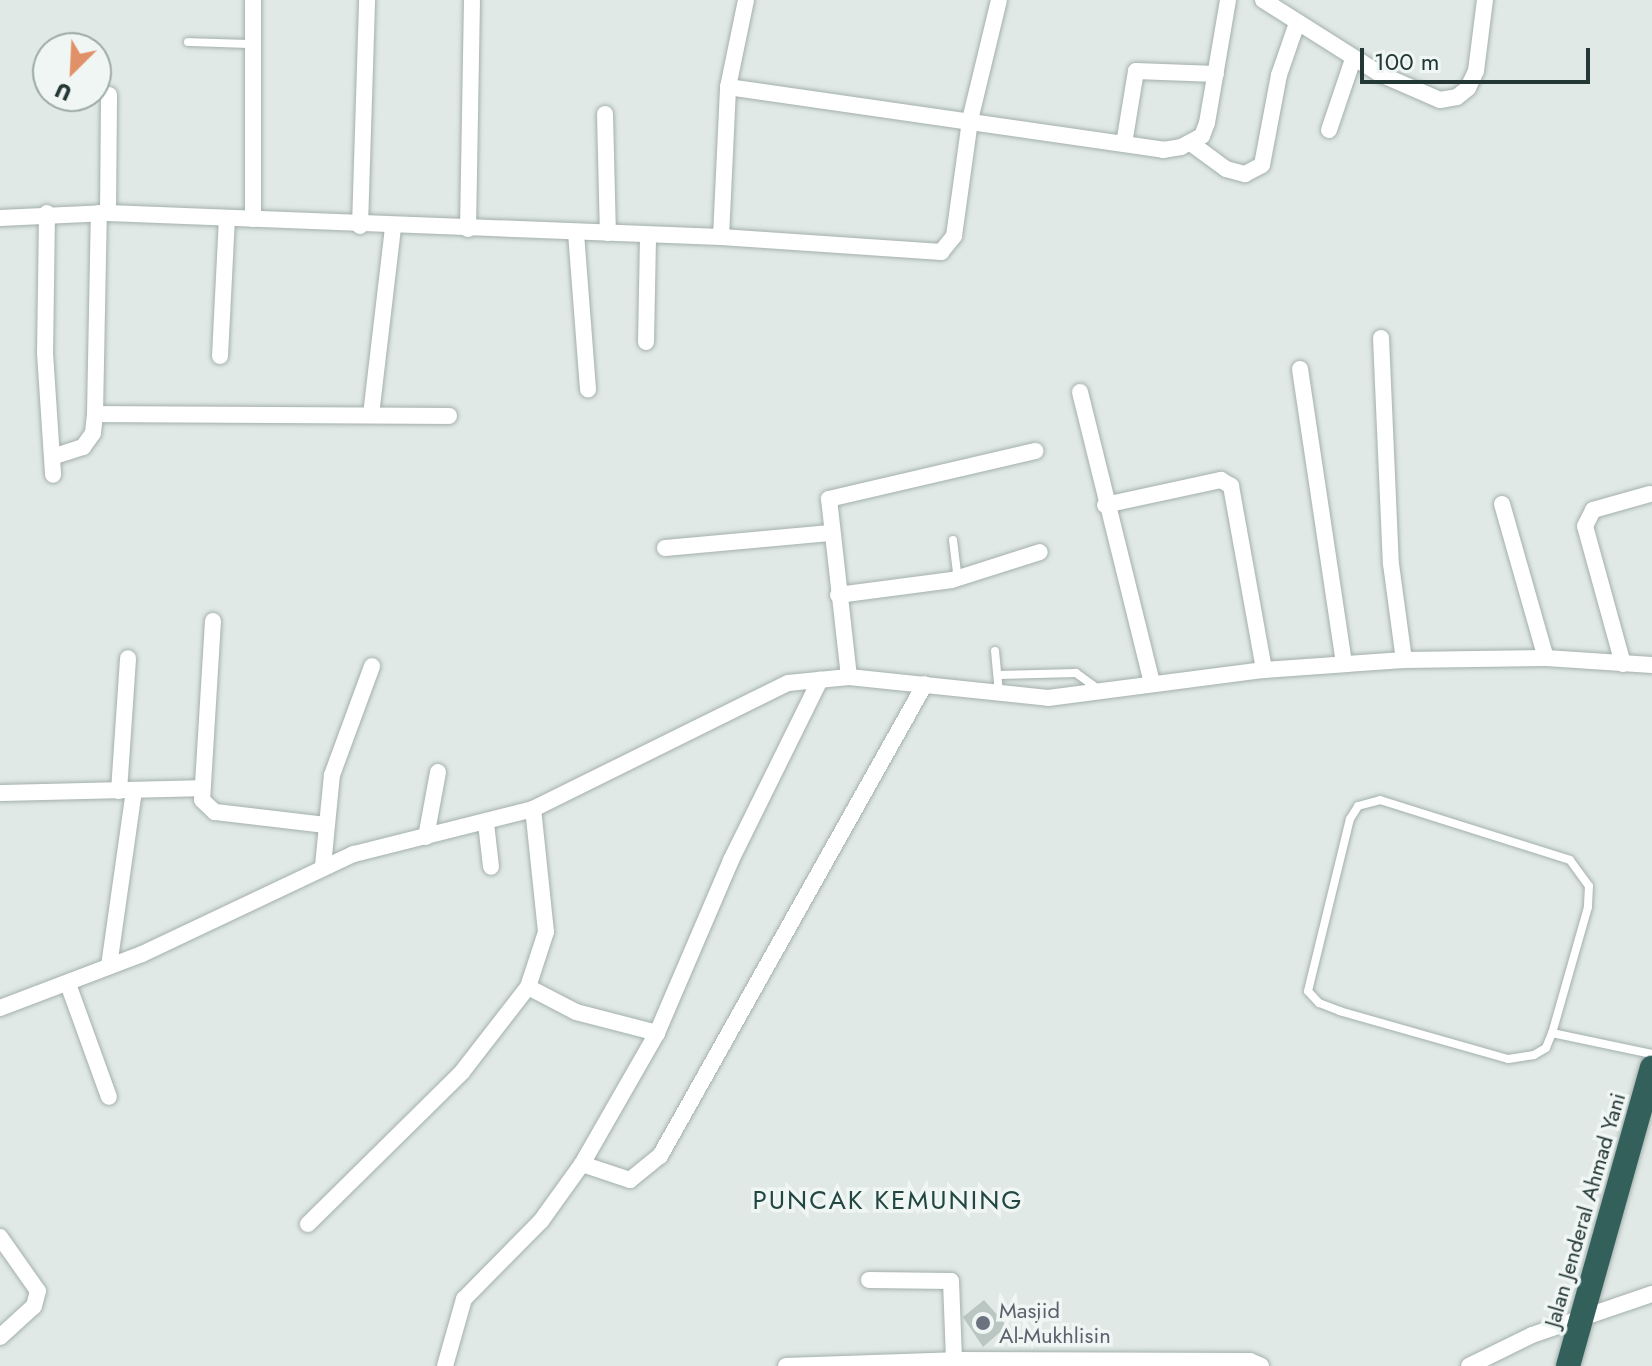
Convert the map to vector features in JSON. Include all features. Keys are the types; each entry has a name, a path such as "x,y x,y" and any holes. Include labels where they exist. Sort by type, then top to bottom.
{"highway":[{"name":"Jalan Jenderal Ahmad Yani","path":"1568,1366 1652,1068"}],"street":[{"path":"253,0 253,219"},
{"path":"360,226 367,0"},
{"path":"721,237 728,87 746,0"},
{"path":"0,218 47,213 104,213 360,226 721,237 941,252 954,236 970,120 999,0"},
{"path":"728,87 1163,150 1192,144 1207,123 1228,0"},
{"path":"1263,0 1353,59 1414,91 1440,100 1457,97 1476,71 1485,0"},
{"path":"468,229 472,1"},
{"path":"1192,144 1226,169 1245,174 1262,165 1279,75 1297,23"},
{"path":"1329,130 1353,59"},
{"path":"1124,144 1136,71 1216,74"},
{"path":"52,457 83,447 93,433 108,112"},
{"path":"605,114 608,233"},
{"path":"47,213 45,353 53,475"},
{"path":"220,356 227,218"},
{"path":"371,415 393,227"},
{"path":"576,233 588,390"},
{"path":"646,342 648,235"},
{"path":"1381,338 1391,564 1404,660"},
{"path":"1300,369 1344,664"},
{"path":"1080,392 1105,505 1152,683"},
{"path":"95,414 449,416"},
{"path":"849,677 826,504 838,496 1035,451"},
{"path":"1105,505 1221,480 1231,486 1264,670"},
{"path":"1623,664 1586,520 1593,510 1650,494"},
{"path":"1502,504 1546,658"},
{"path":"665,548 830,533"},
{"path":"838,595 958,579 1040,552"},
{"path":"213,621 200,788 206,808 215,812 326,825"},
{"path":"109,966 126,791 128,658"},
{"path":"0,1008 109,966 323,866 533,809 744,702 788,683 849,677 1048,698 1264,670 1404,660 1546,658 1652,665"},
{"path":"323,866 332,775 372,666"},
{"path":"445,1366 464,1299 541,1221 582,1164 657,1033 731,860 820,680"},
{"path":"582,1164 630,1180 660,1156 925,684"},
{"path":"426,837 438,772"},
{"path":"0,793 200,788"},
{"path":"308,1224 462,1072 528,987 546,932 533,809"},
{"path":"486,823 491,867"},
{"path":"68,984 109,1097"},
{"path":"528,987 576,1012 657,1033"},
{"path":"0,1237 38,1291 34,1306 0,1337"},
{"path":"869,1280 951,1281 954,1360"},
{"path":"1469,1366 1532,1335 1581,1321 1652,1294"},
{"path":"786,1366 954,1360 1089,1364 1250,1361 1261,1366"}],"lane":[{"path":"188,42 252,44"},
{"path":"953,540 958,579"},
{"path":"995,651 999,694"},
{"path":"998,675 1076,673 1100,690"},
{"path":"1380,800 1570,860 1582,871 1589,886 1588,907 1552,1033 1546,1048 1534,1055 1508,1059 1340,1011 1319,1003 1308,991 1350,819 1358,806 1380,800"},
{"path":"1552,1033 1652,1054"}],"building":[{"name":"Masjid Al-Mukhlisin","path":"984,1300 1007,1326 983,1347 963,1317"}],"place":[{"name":"Masjid Al-Mukhlisin","path":"983,1323"}],"district":[{"name":"PUNCAK KEMUNING","path":"888,1201"}]}
